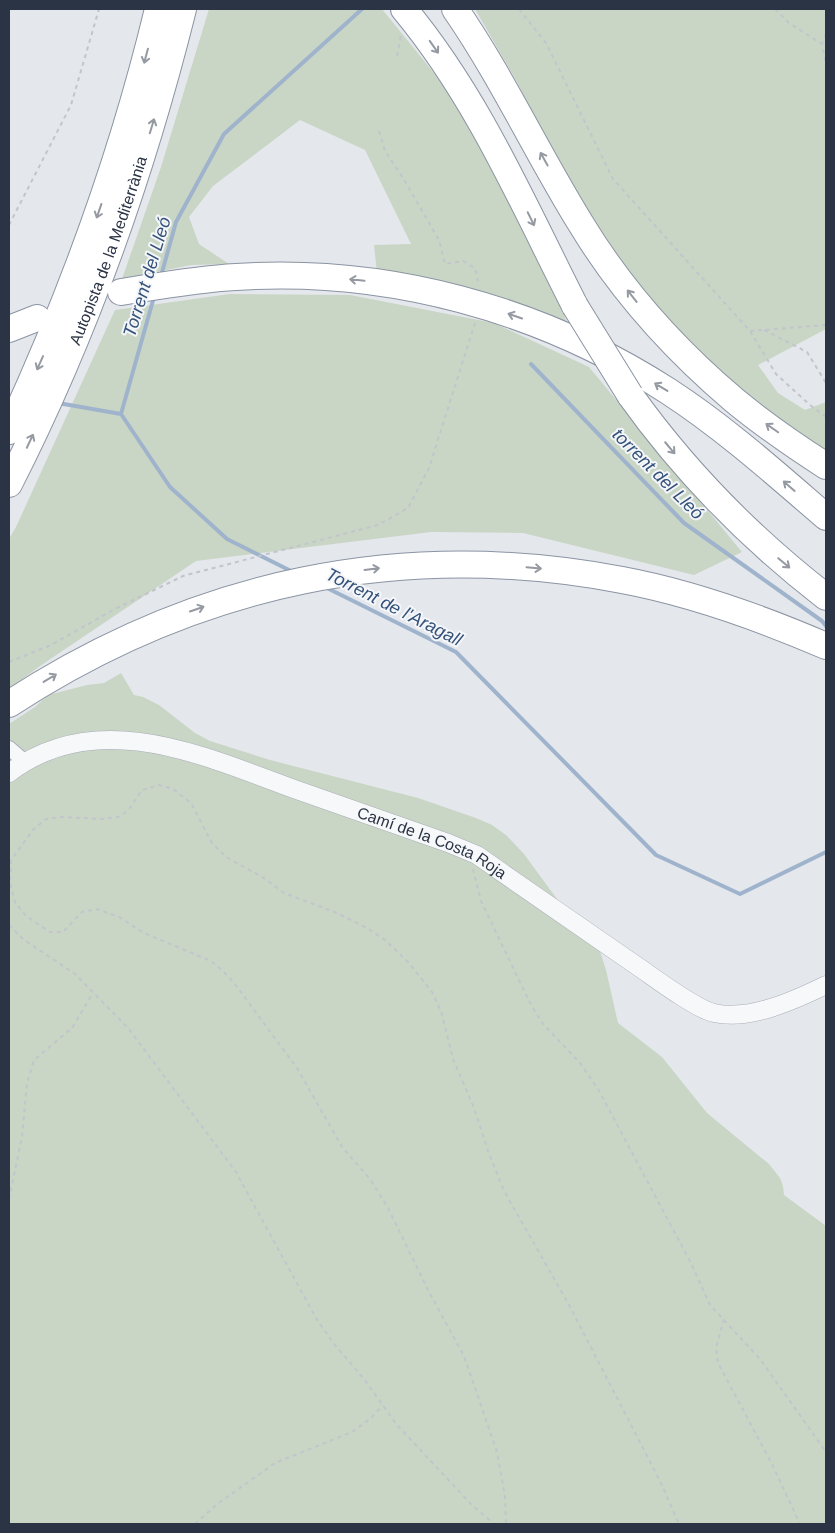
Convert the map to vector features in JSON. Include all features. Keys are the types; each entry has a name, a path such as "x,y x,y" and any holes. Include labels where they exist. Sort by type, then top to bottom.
{"highway":[{"name":"Autopista de la Mediterrània","path":"9,431 52,336 86,248 125,133 158,9"},
{"name":"Autopista de la Mediterrània","path":"9,484 72,349 117,232 156,111 183,9"},
{"path":"404,9 427,38 476,111 509,172 575,306 630,395 670,447 719,503 764,546 826,597"},
{"path":"455,9 504,86 581,224 636,301 664,333 735,401 826,466"},
{"path":"121,292 238,276 296,276 360,280 388,284 474,302 570,338 618,362 669,392 742,446 826,518"},
{"path":"9,330 37,318"},
{"path":"9,704 54,675 102,649 151,626 208,605 294,582 354,572 413,566 474,564 515,566 624,580 711,603 769,623 826,646"}],"street":[{"name":"Camí de la Costa Roja","path":"9,773 24,761 40,753 88,741 129,740 180,749 448,843 477,856 657,980 705,1010 725,1014 756,1011 775,1006 826,985"},
{"path":"9,748 24,761"}],"path":[{"path":"9,225 71,105 99,9"},
{"path":"519,9 546,43 613,178 750,332 776,374 826,417"},
{"path":"775,9 789,23 822,44"},
{"path":"826,34 822,44 826,65"},
{"path":"397,56 400,36"},
{"path":"379,131 384,151 403,178 439,240 445,264 463,261 475,268 478,281"},
{"path":"9,662 51,645 113,610 183,576 378,525 408,508 429,468 475,324"},
{"path":"750,332 826,325"},
{"path":"764,330 807,352 826,383"},
{"path":"506,1524 505,1496 497,1452 464,1356 429,1292 383,1200 370,1179 342,1147 297,1068 235,984 224,971 211,961 144,933 119,917 97,909 82,912 63,932 50,932 26,916 15,902 10,883 10,861 33,830 46,819 61,817 104,819 118,817 128,811 142,790 159,785 173,789 190,803 212,843 226,857 264,878 284,893 337,913 367,928 385,940 409,963 432,992 441,1011 453,1059 474,1108 504,1191 568,1303 660,1481 679,1524"},
{"path":"477,856 472,868 482,901 531,1005 544,1024 580,1063 598,1089 691,1263 710,1305 760,1360 826,1452"},
{"path":"9,925 23,939 74,974 128,1028 236,1172 316,1318 334,1344 364,1379 397,1425 471,1504 494,1524"},
{"path":"9,1199 22,1137 27,1083 34,1060 72,1028 93,993"},
{"path":"724,1319 716,1348 718,1363 772,1464 800,1524"},
{"path":"195,1524 216,1505 275,1463 352,1432 370,1419 383,1405"}],"green space":[{"path":"209,9 382,9 438,78 489,155 552,281 567,323 377,273 374,245 411,244 365,150 300,120 213,186 189,217 199,244 229,264 191,265 122,279 161,167"},
{"path":"475,9 826,9 826,329 758,365 778,393 805,410 826,402 826,457 755,406 682,336 615,258 545,139 518,84"},
{"path":"230,294 350,295 494,323 589,367 742,552 694,575 523,533 431,532 196,561 9,689 9,539 115,310"},
{"path":"121,673 134,695 159,705 195,733 210,741 270,760 418,798 476,818 492,825 506,835 524,854 557,899 598,945 606,970 618,1023 662,1057 707,1113 769,1164 780,1178 784,1195 826,1226 826,1524 9,1524 9,724 35,707 48,695 87,685 104,683"}],"waterway":[{"name":"Torrent del Lleó","path":"161,276 176,222 224,134 362,9"},
{"name":"Torrent del Lleó","path":"121,414 154,297"},
{"name":"torrent del Lleó","path":"531,364 684,523 822,621 826,626"},
{"name":"Torrent de l'Aragall","path":"58,403 121,414 170,487 227,539 293,572"},
{"name":"Torrent de l'Aragall","path":"327,588 456,652 656,855 740,894 826,852"}]}
